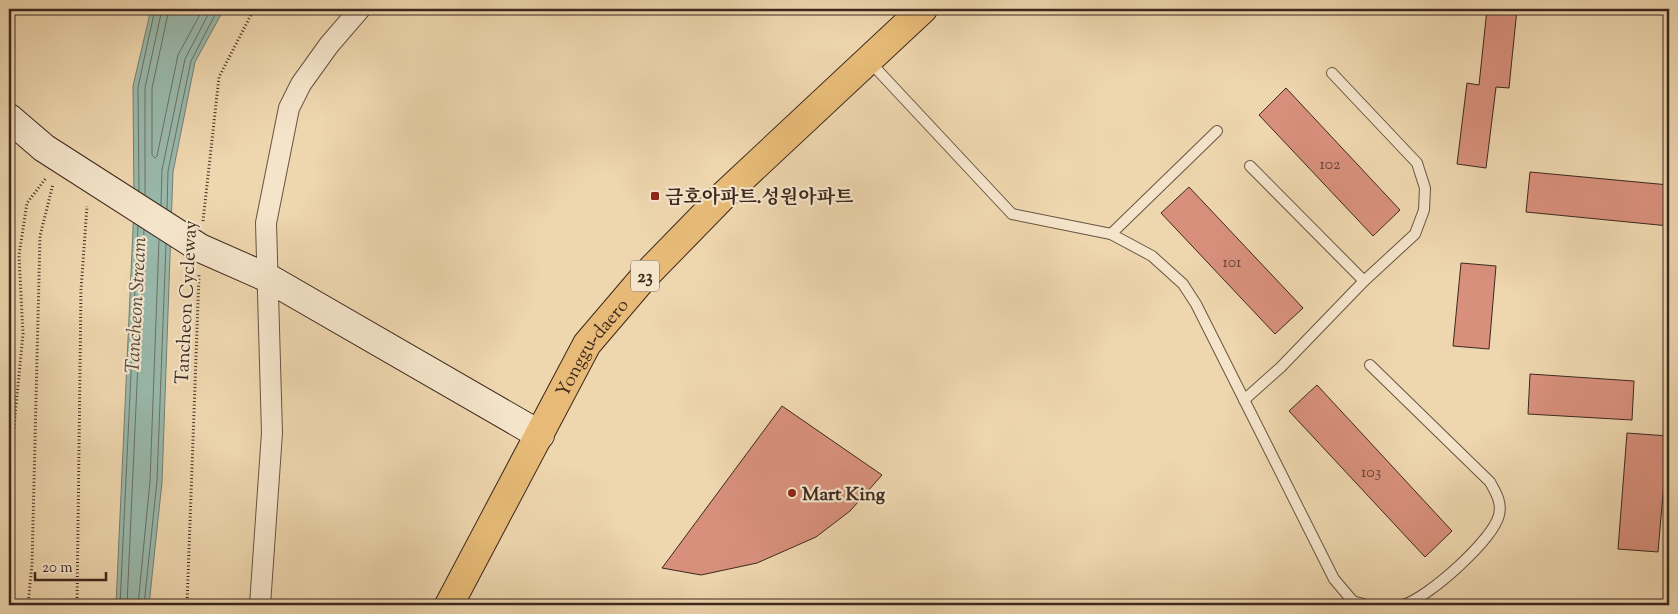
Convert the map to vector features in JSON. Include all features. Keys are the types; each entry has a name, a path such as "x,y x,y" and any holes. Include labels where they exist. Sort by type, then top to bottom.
{"main road":[{"name":"Yonggu-daero","path":"449,605 587,344 645,276 722,196 923,9"}],"street":[{"path":"260,605 272,433 266,223 288,108 301,84 329,44 360,9"},
{"path":"9,118 60,159 200,248 268,278 540,435"}],"lane":[{"path":"868,60 1012,214 1111,234 1152,256 1183,284 1196,304 1334,579 1354,603 1367,605"},
{"path":"1244,400 1281,367 1364,282 1415,234 1424,210 1425,188 1417,163 1332,72"},
{"path":"1111,234 1217,131"},
{"path":"1250,166 1364,282"},
{"path":"1370,365 1490,482 1499,498 1500,514 1493,529 1456,569 1420,597 1403,605"}],"path":[{"name":"Tancheon Cycleway","path":"187,605 200,248 219,77 254,9"},
{"path":"9,477 24,334 19,255 27,203 60,159"},
{"path":"28,605 32,564 40,236 60,159"},
{"path":"77,605 81,290 99,184"}],"water":[{"name":"Tancheon Stream","path":"151,9 224,9 195,62 173,172 162,482 149,605 116,605 134,207 133,86"}],"building":[{"path":"1487,9 1517,9 1509,88 1496,87 1486,168 1457,164 1467,83 1479,85"},
{"path":"1286,88 1400,210 1373,236 1259,115"},
{"path":"1530,172 1669,185 1669,226 1526,212"},
{"path":"1189,187 1303,308 1275,334 1161,213"},
{"path":"1461,263 1496,266 1489,349 1453,346"},
{"path":"1530,374 1634,381 1632,420 1528,414"},
{"path":"1317,385 1452,531 1425,557 1289,411"},
{"name":"Mart King","path":"782,406 882,475 850,511 816,537 757,563 701,575 662,568"},
{"path":"1627,433 1668,436 1658,552 1618,549"}],"place":[{"name":"금호아파트.성원아파트","path":"655,196"},
{"name":"Mart King","path":"792,493"}]}
